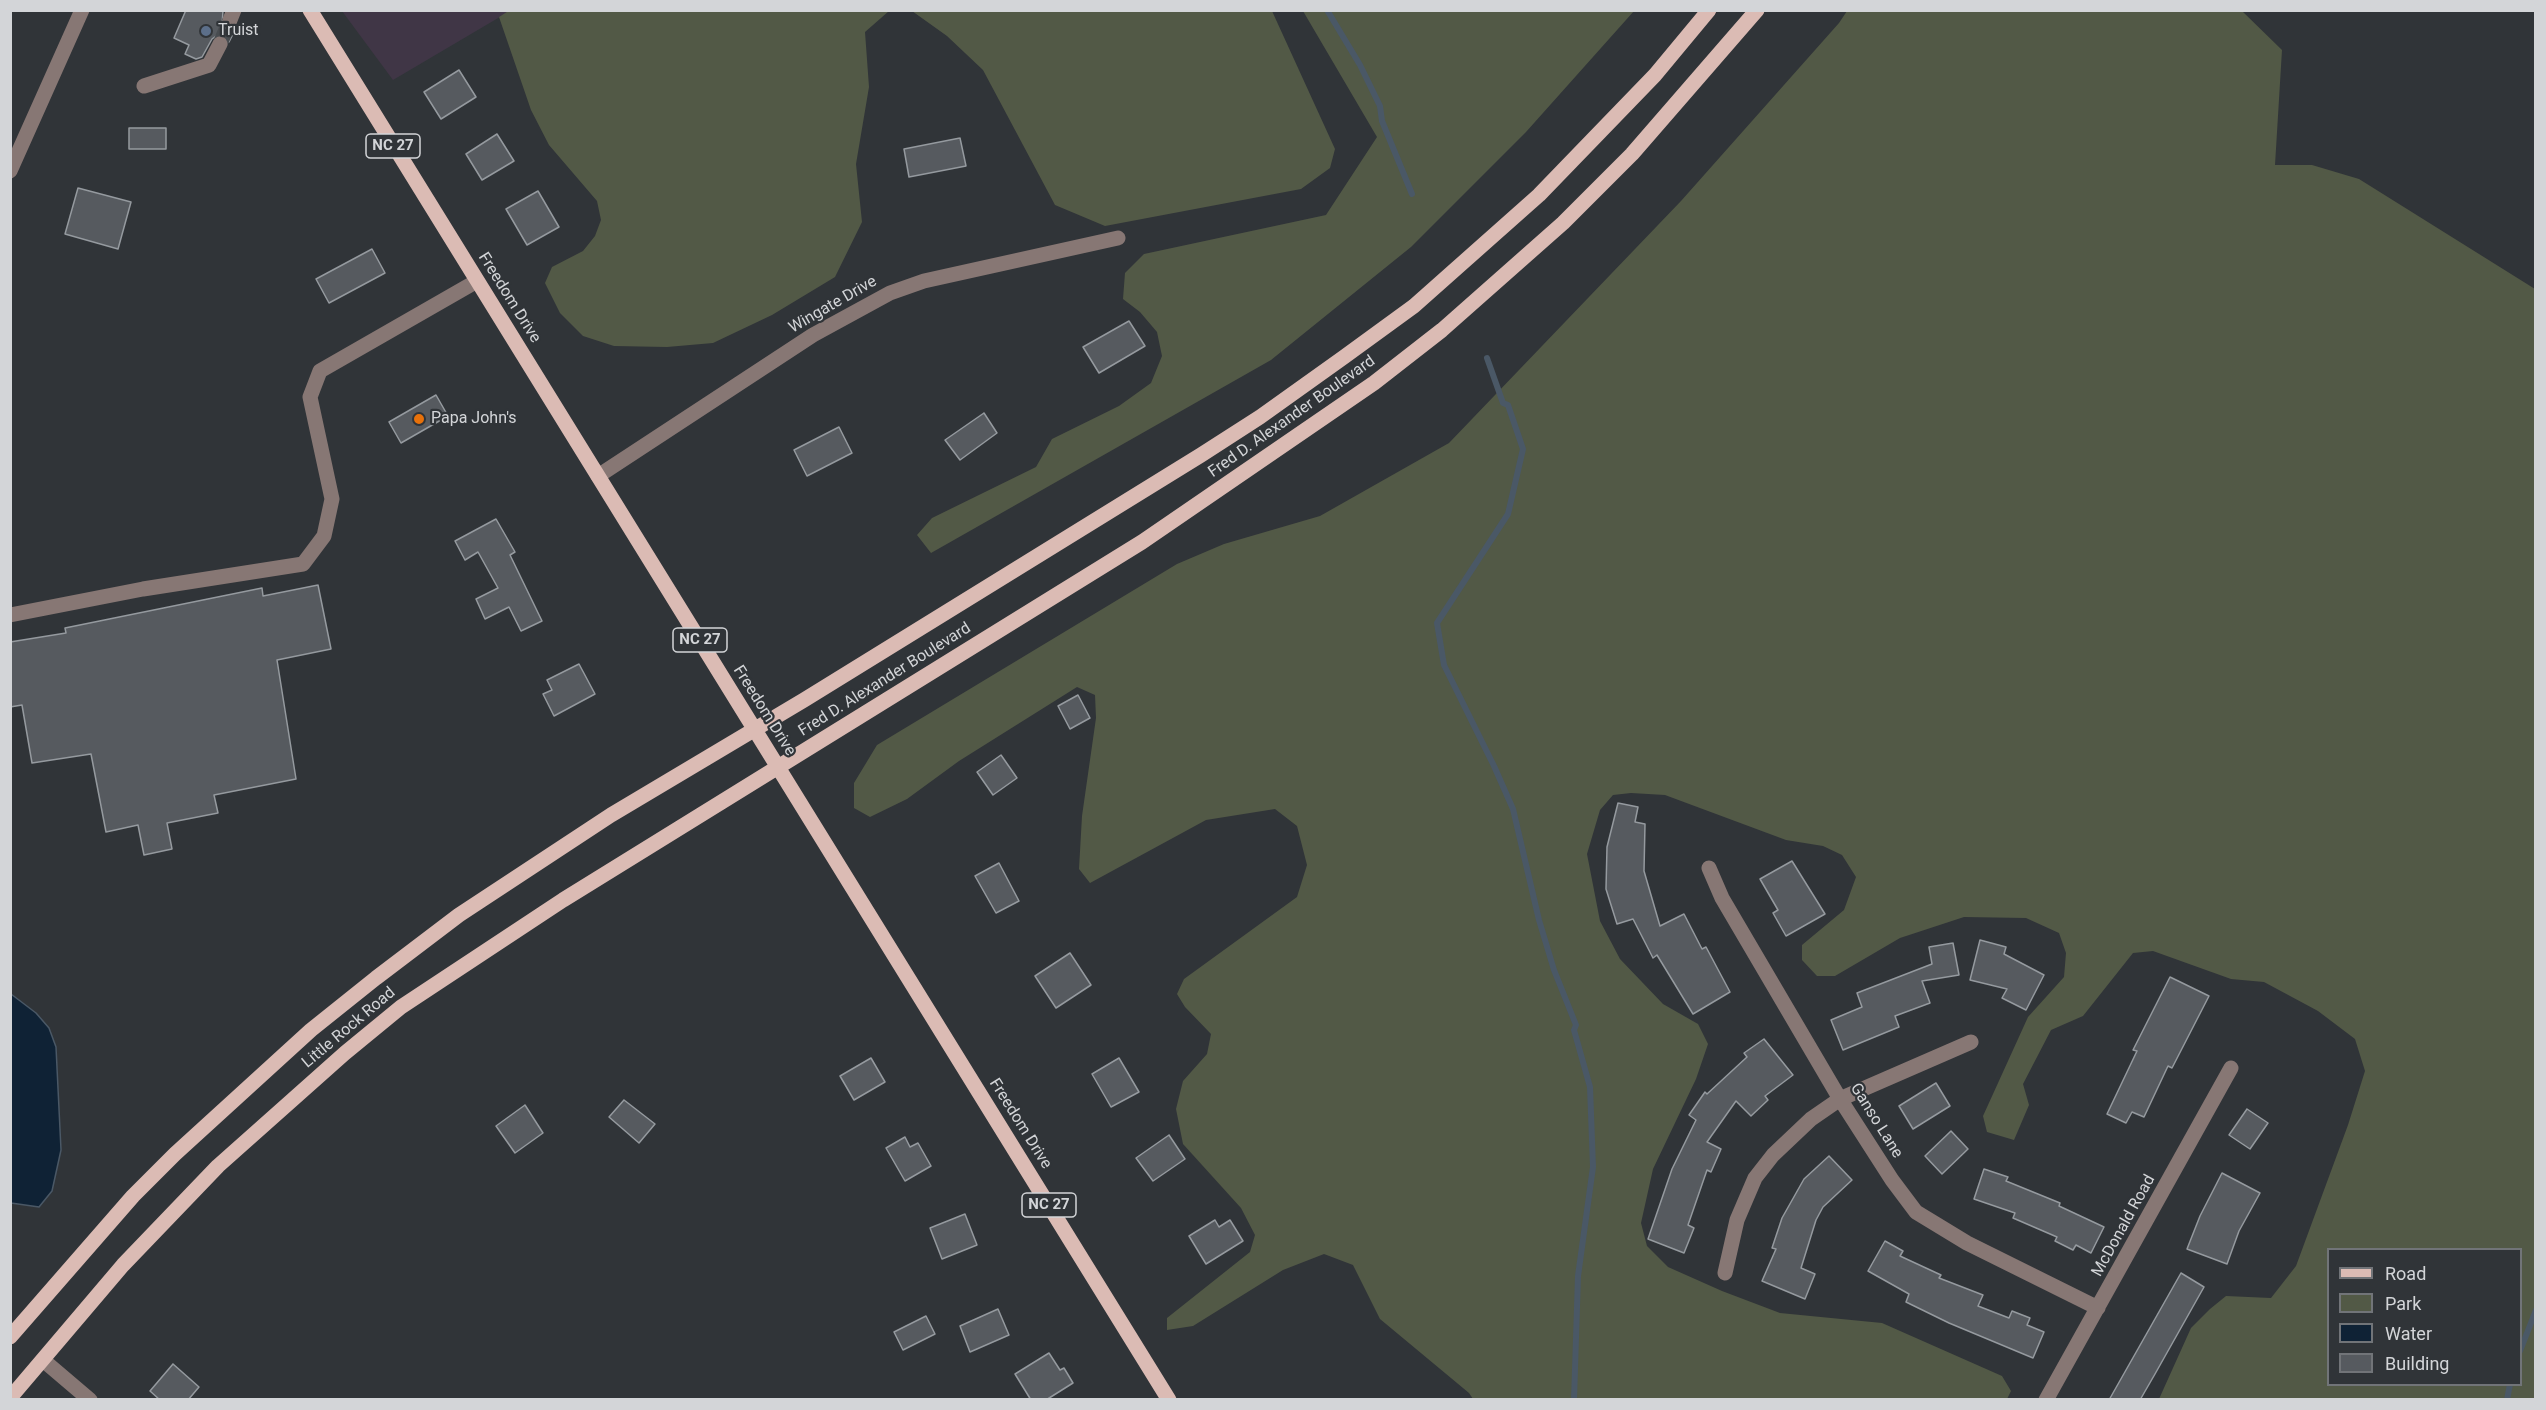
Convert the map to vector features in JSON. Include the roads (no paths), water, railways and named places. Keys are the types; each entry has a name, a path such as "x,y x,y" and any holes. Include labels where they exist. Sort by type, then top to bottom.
{"main road":[{"name":"Freedom Drive","path":"310,10 1169,1400"},
{"name":"Fred D. Alexander Boulevard","path":"754,729 1260,417 1414,306 1539,195 1655,75 1709,10"},
{"name":"Fred D. Alexander Boulevard","path":"778,767 1142,542 1374,382 1442,330 1563,223 1632,154 1757,10"},
{"name":"Little Rock Road","path":"10,1337 133,1196 238,1095 311,1030 459,915 612,815 754,729"},
{"name":"Little Rock Road","path":"10,1398 123,1265 219,1166 377,1027 488,948 778,767"}],"street":[{"path":"10,171 82,10"},
{"path":"144,86 209,65 220,44"},
{"name":"Wingate Drive","path":"598,476 813,335 890,293 924,281 1118,238"},
{"path":"10,615 143,589 303,564 324,536 332,499 310,397 320,371 477,281"},
{"name":"Ganso Lane","path":"1709,868 1722,898 1840,1099 1892,1180 1916,1212 1967,1244 2098,1308"},
{"path":"1725,1273 1737,1220 1755,1178 1780,1148 1811,1119 1840,1099 1971,1042"},
{"name":"McDonald Road","path":"2046,1400 2230,1068"},
{"path":"43,1360 90,1400"}],"water":[{"path":"11,994 36,1013 49,1028 56,1047 61,1150 52,1191 39,1207 11,1203"}],"waterway":[{"path":"1327,10 1360,65 1380,106 1382,121 1412,194"},
{"path":"1487,358 1503,403 1508,405 1523,449 1508,514 1437,623 1444,665 1513,809 1539,920 1554,970 1576,1025 1574,1030 1590,1087 1593,1167 1578,1276 1574,1400"},
{"path":"2522,1346 2536,1310"},
{"path":"2507,1400 2510,1386"}],"tunnel":[{"path":"220,44 230,20"}],"place":[{"name":"Truist","path":"206,31"},
{"name":"Papa John's","path":"419,419"}]}
